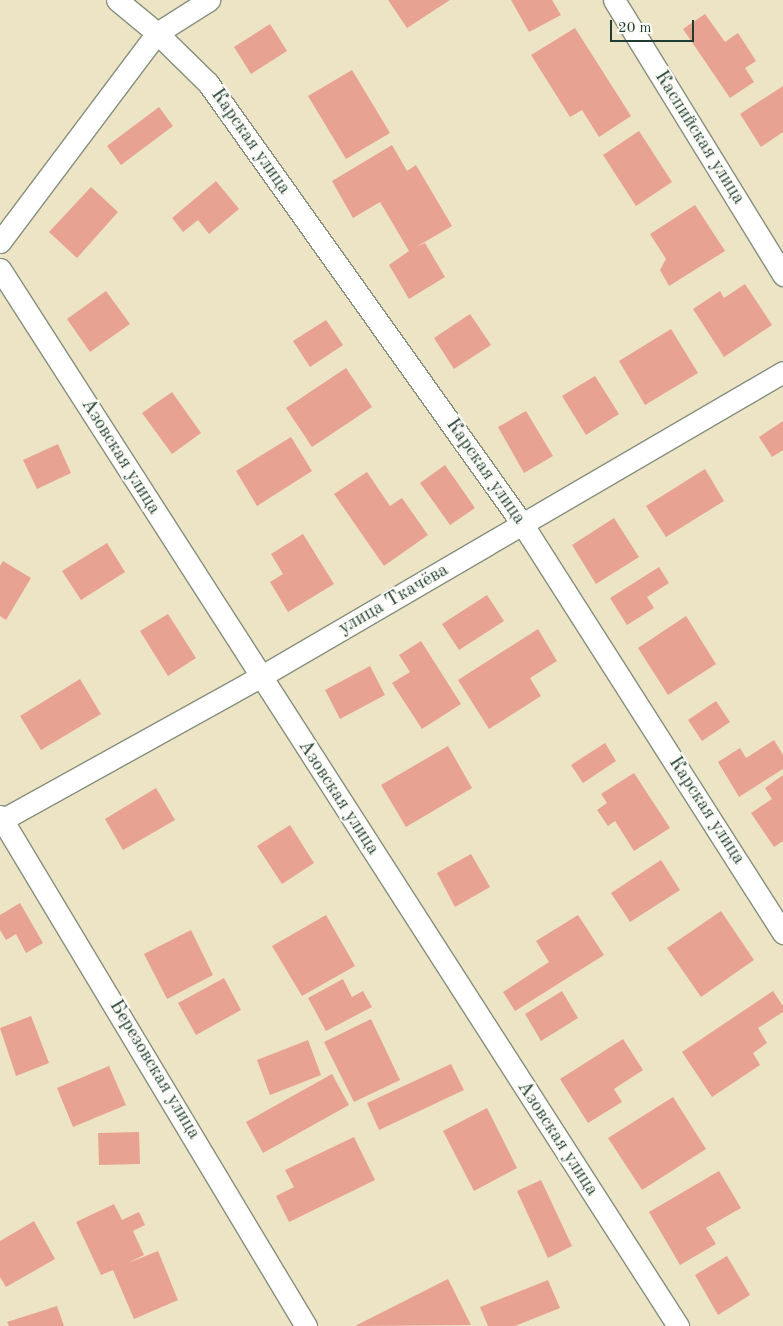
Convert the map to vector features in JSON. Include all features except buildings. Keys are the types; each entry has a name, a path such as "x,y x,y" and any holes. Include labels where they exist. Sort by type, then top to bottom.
{"street":[{"name":"Карская улица","path":"117,0 157,33 208,83 523,526 783,932"},
{"path":"0,242 157,33 209,0"},
{"name":"Каспийская улица","path":"614,0 783,275"},
{"name":"Азовская улица","path":"0,269 678,1326"},
{"name":"улица Ткачёва","path":"1,819 260,677 523,526 783,372"},
{"name":"Березовская улица","path":"1,819 306,1326"}]}
